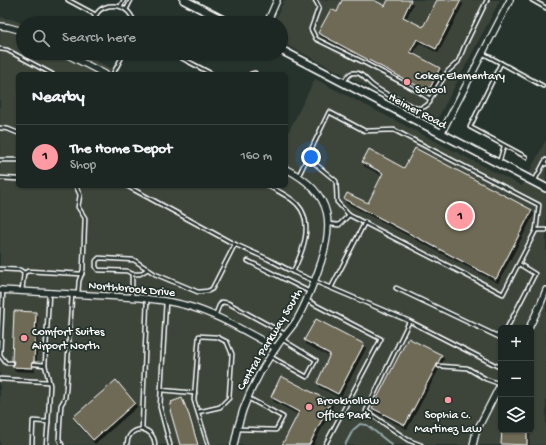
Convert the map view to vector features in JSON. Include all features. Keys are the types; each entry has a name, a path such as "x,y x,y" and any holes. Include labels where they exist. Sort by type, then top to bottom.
{"street":[{"path":"184,0 215,16"},
{"path":"270,16 276,0"},
{"path":"441,134 510,0"},
{"path":"0,26 16,29"},
{"name":"Heimer Road","path":"288,54 546,188"},
{"path":"82,60 102,72"},
{"name":"Central Parkway South","path":"234,445 237,429 247,397 270,357 296,320 311,292 326,247 329,233 326,207 322,198 299,175 288,170"},
{"name":"Northbrook Drive","path":"1,290 132,297 166,301 184,305 215,316 276,348"},
{"path":"531,325 542,303 546,290"},
{"path":"473,445 476,432 498,390"}],"lane":[{"path":"68,0 96,15 103,8 121,6 132,16"},
{"path":"121,6 124,0"},
{"path":"126,10 131,0"},
{"path":"315,0 318,6 311,29 316,39 363,62 418,91 430,99"},
{"path":"343,82 352,73 363,75 372,85 416,108 424,108 430,102 430,99 448,71 458,62 487,0"},
{"path":"532,0 546,8"},
{"path":"0,49 7,50 16,55"},
{"path":"482,53 543,86"},
{"path":"26,60 48,72"},
{"path":"114,72 120,60"},
{"path":"185,60 208,72"},
{"path":"501,64 470,127 526,157"},
{"path":"299,175 307,157 329,112 365,131 394,130 539,205 536,230 503,294 349,215 337,202 336,181 307,157"},
{"path":"0,128 16,132"},
{"path":"499,164 504,146"},
{"path":"0,160 16,160"},
{"path":"534,182 546,160"},
{"path":"0,178 16,179"},
{"path":"62,445 59,439 61,405 65,398 75,295 83,270 84,218 78,207 80,195 77,188"},
{"path":"131,188 234,244 293,272 409,321 498,366"},
{"path":"272,188 287,196 298,205 303,213 306,226 306,238 293,272"},
{"path":"328,224 339,224 349,215"},
{"path":"331,288 365,222"},
{"path":"536,230 546,230"},
{"path":"148,269 140,274 132,274 127,271 98,270 96,261 99,258 134,260 170,281 198,292 208,291 212,289 234,244"},
{"path":"248,261 311,292"},
{"path":"509,325 535,274 519,264"},
{"path":"0,269 20,270 24,273"},
{"path":"24,273 28,271 82,274"},
{"path":"22,292 24,273"},
{"path":"132,274 132,297"},
{"path":"396,288 498,337"},
{"path":"1,290 0,355 6,363 12,363"},
{"path":"46,445 49,382 45,365 49,293"},
{"path":"142,430 147,298"},
{"path":"306,300 381,340 325,445"},
{"path":"166,301 160,406 170,445"},
{"path":"215,316 222,302 228,303 286,334"},
{"path":"409,321 366,411 408,440 420,445"},
{"path":"198,412 220,407 229,398 232,354 227,342 217,337 199,336 194,400 208,445"},
{"path":"270,357 307,377 316,360 281,340"},
{"path":"34,364 45,365"},
{"path":"439,366 467,368 498,383"},
{"path":"0,379 49,382"},
{"path":"161,390 195,393"},
{"path":"237,429 276,430 283,417 247,397"},
{"path":"32,445 32,421 48,422"},
{"path":"127,445 128,438 131,434 134,431 142,430 151,433 155,441 155,445"}],"shaded area":[{"name":"Coker Elementary School","path":"284,0 500,0 436,122 288,46 288,16 277,16"},
{"path":"0,17 16,21 16,60 95,60 118,72 16,72 16,188 288,188 288,133 315,79 522,186 546,140 546,445 0,445"}],"building":[{"path":"342,0 374,0 385,6 388,0 411,0 403,17 423,27 437,0 461,0 436,49 417,39 410,52 440,68 430,88 427,86 425,90 318,33 331,9 337,12"},
{"path":"415,148 532,210 496,279 344,199 347,193 368,203 383,173 362,162 369,149 404,168"},
{"name":"Comfort Suites Airport North","path":"14,311 36,312 34,361 31,364 33,368 12,367 15,363 12,360"},
{"path":"316,319 364,344 338,394 317,383 330,354 304,340"},
{"path":"408,338 442,355 405,425 372,408"},
{"name":"Brookhollow Office Park","path":"281,376 331,402 309,445 282,445 299,412 271,397"},
{"path":"116,380 135,403 93,440 73,417"},
{"path":"182,398 198,445 180,445 170,410 170,405 172,404 171,402"},
{"path":"502,433 527,433 527,445 501,444"}],"waterway":[{"path":"345,445 353,430 360,424 367,425 392,445"}],"place":[{"name":"Coker Elementary School","path":"407,82"},
{"name":"The Home Depot","path":"460,216"},
{"name":"Comfort Suites Airport North","path":"24,338"},
{"name":"Sophia C. Martinez Law","path":"448,400"},
{"name":"Brookhollow Office Park","path":"309,407"}]}
